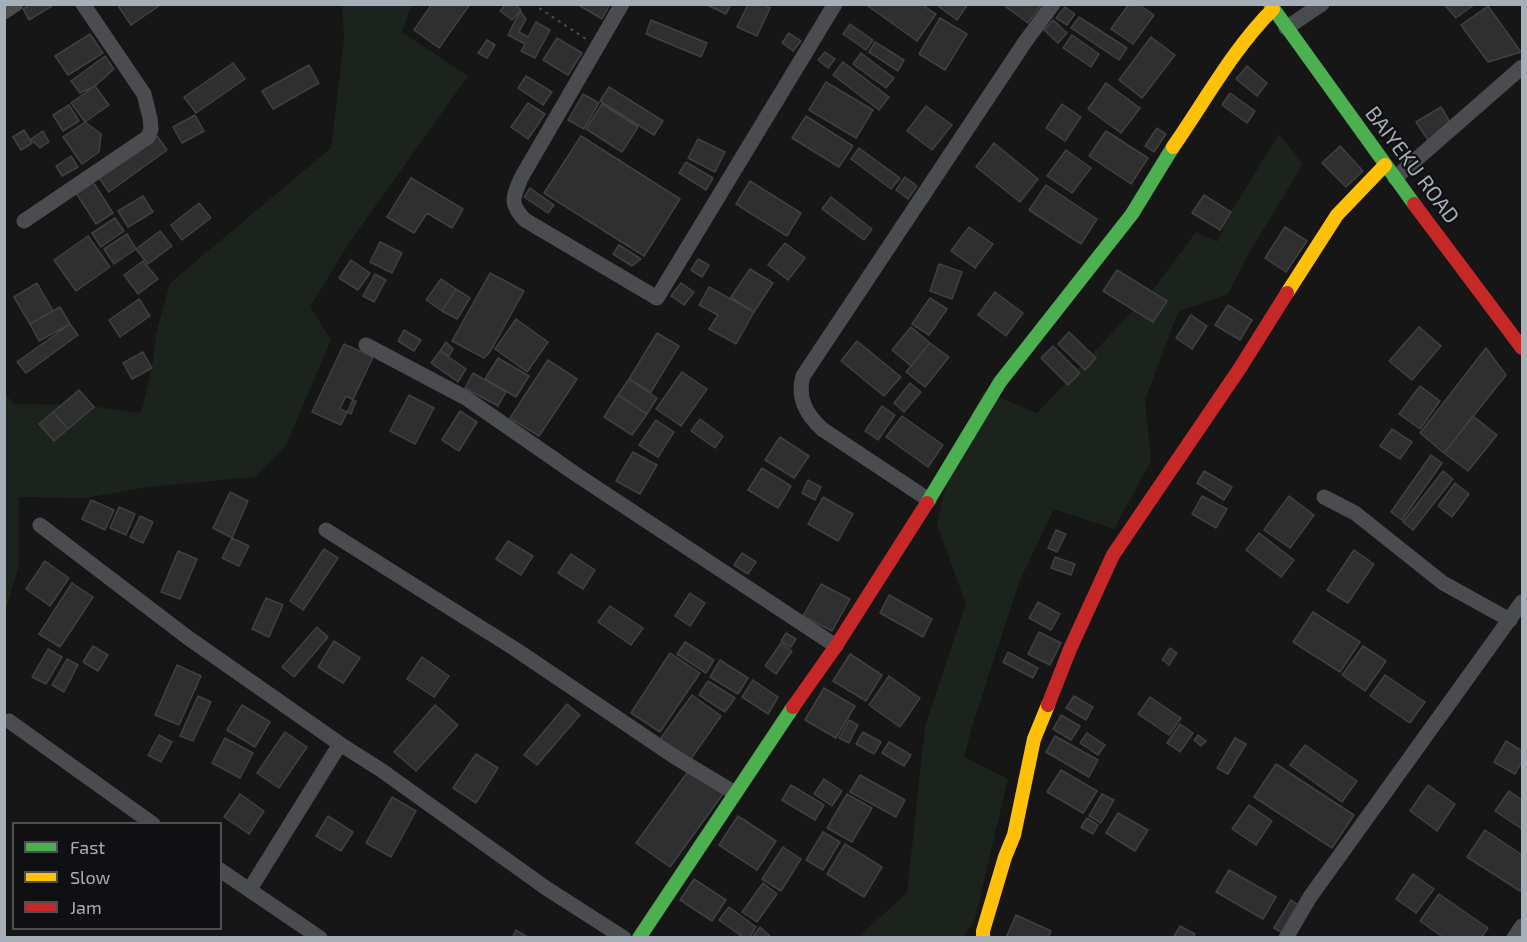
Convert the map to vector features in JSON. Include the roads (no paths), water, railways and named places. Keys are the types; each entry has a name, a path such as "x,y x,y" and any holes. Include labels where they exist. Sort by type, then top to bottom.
{"street":[{"path":"4,12 16,4"},
{"path":"24,221 148,137 151,129 144,94 83,4"},
{"path":"622,4 521,178 514,197 514,204 525,220 657,298 835,4"},
{"path":"929,500 822,429 808,417 802,402 800,387 803,376 1025,42 1053,4"},
{"path":"1286,28 1322,4"},
{"path":"639,938 784,719 836,646 929,500 1000,382 1132,214 1172,149 1243,44 1271,7"},
{"name":"BAIYEKU ROAD","path":"1271,7 1385,165 1522,348"},
{"path":"1395,178 1522,67"},
{"path":"983,938 983,931 1005,857 1014,835 1034,739 1070,649 1113,555 1240,368 1321,237 1337,215 1385,165"},
{"path":"366,345 466,398 577,475 836,646"},
{"path":"1324,497 1355,513 1443,583 1510,620"},
{"path":"40,525 187,637 381,770 546,888 624,938"},
{"path":"326,531 515,649 675,757 735,793"},
{"path":"1286,938 1310,897 1522,602"},
{"path":"9,721 150,822"},
{"path":"250,889 340,744"},
{"path":"222,871 320,938"},
{"path":"1514,938 1522,926"}]}
